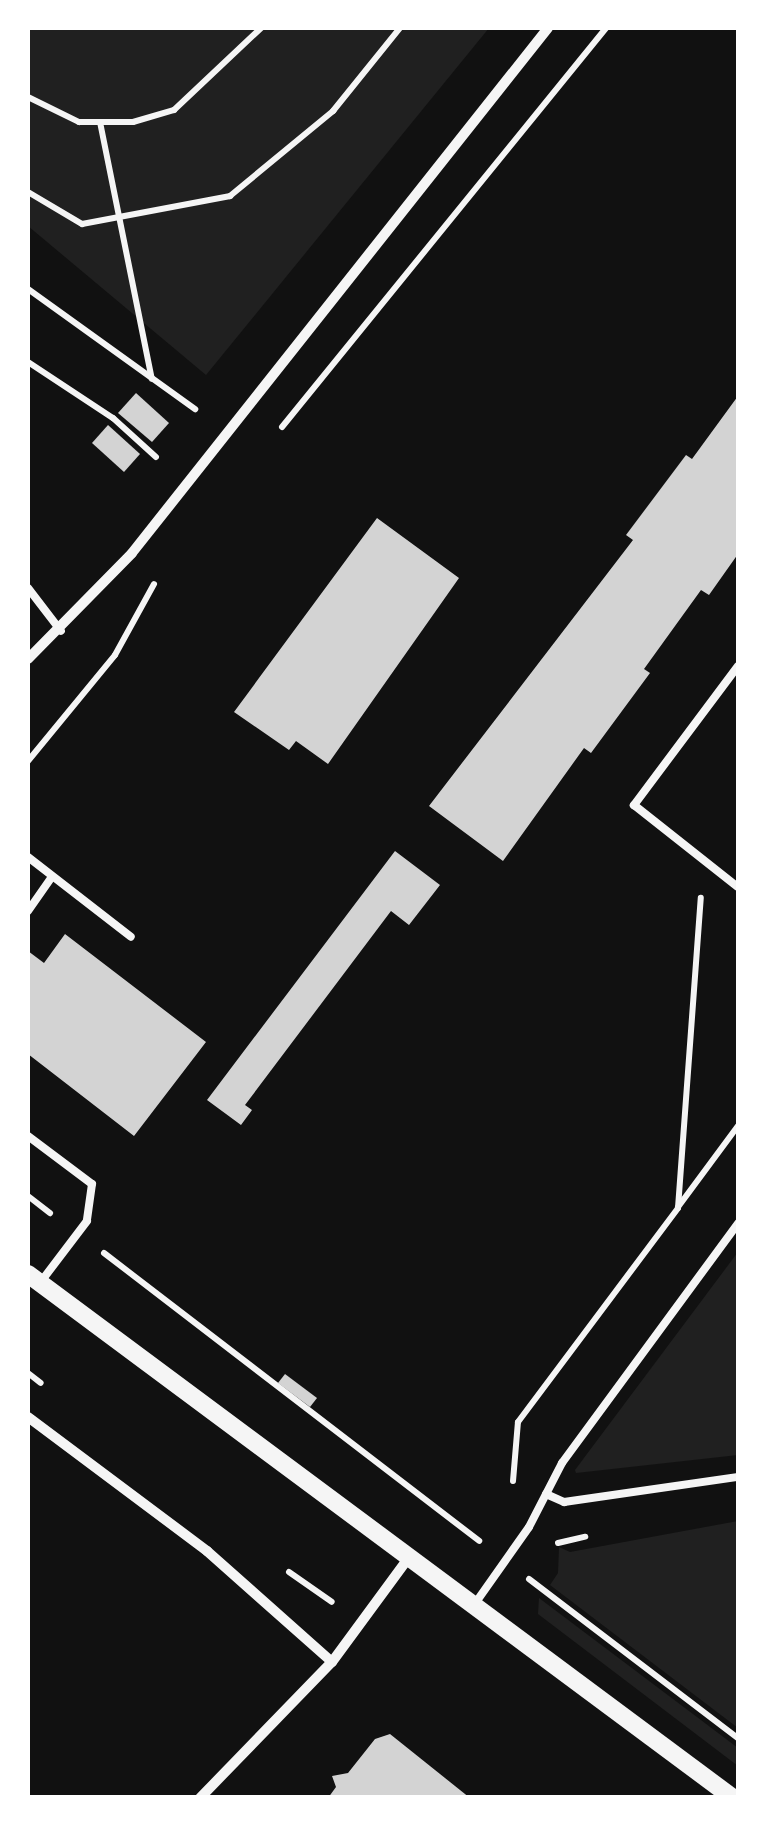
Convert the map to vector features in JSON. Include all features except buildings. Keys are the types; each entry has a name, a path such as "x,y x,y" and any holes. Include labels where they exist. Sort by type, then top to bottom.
{"street":[{"path":"28,659 61,631 132,553 548,28"},
{"path":"34,1278 732,1798"},
{"path":"28,1417 207,1551 332,1662"},
{"path":"200,1798 332,1662 409,1557"}],"lane":[{"path":"28,588 61,631"},
{"path":"738,666 634,804 738,887"},
{"path":"28,856 50,880 131,937"},
{"path":"28,911 50,880"},
{"path":"28,1136 92,1184 86,1221 34,1278"},
{"path":"474,1605 506,1560 562,1463 738,1223"},
{"path":"546,1494 564,1502 738,1477"}],"path":[{"path":"28,98 79,122 133,122 174,110 261,28"},
{"path":"28,192 82,224 230,196 333,112 400,28"},
{"path":"272,438 606,28"},
{"path":"100,122 124,216 152,378"},
{"path":"28,289 195,409"},
{"path":"28,362 112,418 156,457"},
{"path":"28,761 115,655 163,568"},
{"path":"115,655 124,662"},
{"path":"678,1208 704,860"},
{"path":"512,1488 518,1422 738,1126"},
{"path":"28,1196 738,1738"},
{"path":"482,1542 491,1530"},
{"path":"547,1557 558,1542 604,1534"},
{"path":"530,1580 539,1568"}],"shaded area":[{"path":"28,28 489,28 206,375 28,226"},
{"path":"738,1252 738,1455 576,1473 575,1470"},
{"path":"738,1521 738,1728 550,1585 558,1573 559,1547 570,1552"},
{"path":"539,1598 738,1748 738,1766 538,1614"}]}
